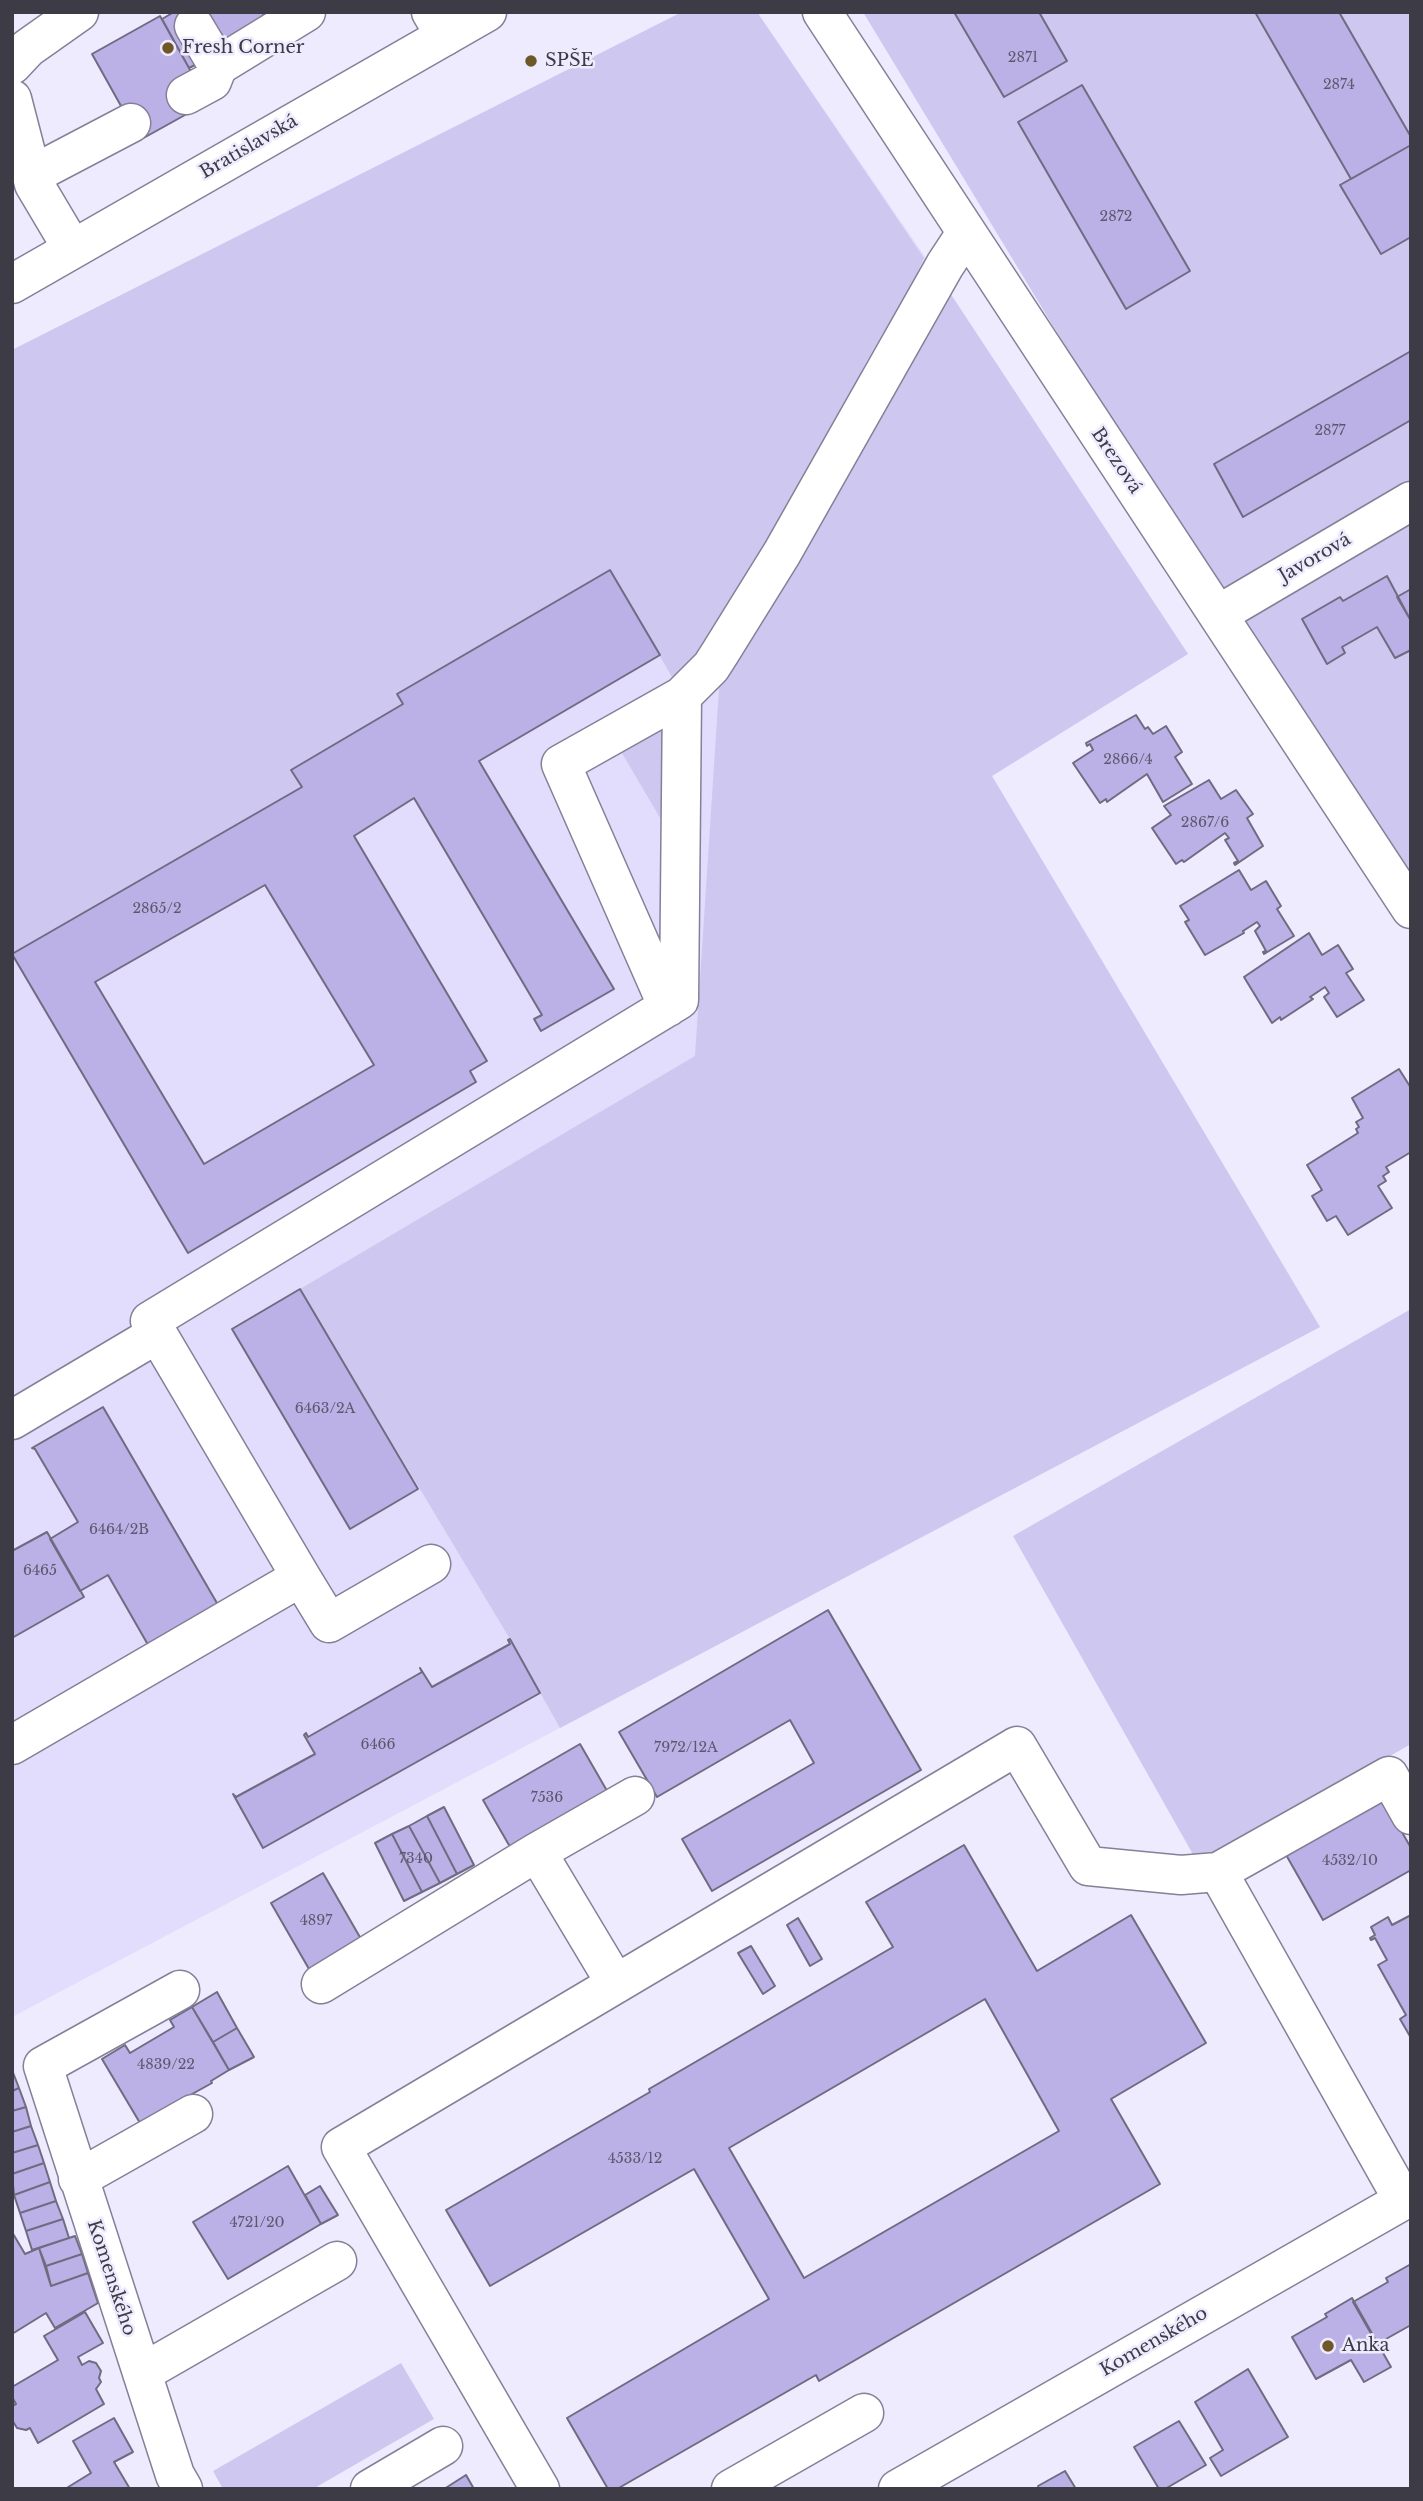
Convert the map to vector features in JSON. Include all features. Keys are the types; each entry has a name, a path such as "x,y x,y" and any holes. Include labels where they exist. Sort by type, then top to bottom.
{"street":[{"path":"12,65 28,48 79,12"},
{"path":"186,95 212,81 218,66 306,12"},
{"name":"Bratislavská","path":"12,284 438,24 487,12"},
{"name":"Brezová","path":"822,12 966,233 1407,894"},
{"path":"199,17 218,66"},
{"path":"12,99 32,175 42,199 72,248"},
{"path":"32,175 131,123"},
{"path":"668,1007 561,764 682,696 711,667 782,553 945,265 966,233"},
{"name":"Javorová","path":"1219,614 1411,502"},
{"path":"430,1564 329,1623 150,1321 679,1000 682,696"},
{"path":"12,1420 157,1334"},
{"path":"12,1745 301,1577"},
{"path":"540,2489 341,2147 1017,1746 1088,1866 1181,1875 1218,1872 1389,1776 1411,1815"},
{"path":"321,1984 537,1852 635,1796"},
{"path":"537,1852 616,1984"},
{"path":"1218,1872 1407,2198"},
{"name":"Komenského","path":"180,1990 43,2066 175,2475 183,2489"},
{"path":"78,2179 193,2114"},
{"name":"Komenského","path":"898,2489 1407,2198"},
{"path":"142,2373 337,2261"},
{"path":"731,2489 864,2413"},
{"path":"370,2489 443,2446"}],"shaded area":[{"path":"682,12 757,12 950,293 1188,654 992,776 1320,1327 12,2017 12,350"},
{"path":"682,12 757,12 924,258 709,656 672,677 610,570 398,694 403,704 291,769 302,787 12,954 12,350"},
{"path":"863,12 1411,12 1411,884 1231,620"},
{"path":"950,293 1188,654 992,776 1320,1327 560,1728 510,1639 300,1289 695,1056 720,674"},
{"path":"682,696 680,852 612,736"},
{"path":"1411,1309 1411,1744 1199,1865 1013,1536"},
{"path":"401,2363 434,2419 313,2489 223,2489 213,2471"}],"building":[{"path":"174,12 191,12 214,55 189,68 162,19"},
{"path":"191,12 262,12 275,36 221,66"},
{"path":"954,12 1039,12 1067,61 1004,97"},
{"path":"1255,12 1339,12 1411,137 1411,145 1351,179"},
{"path":"160,16 194,77 194,110 140,140 92,54"},
{"path":"1082,85 1190,271 1126,309 1018,122"},
{"path":"1411,145 1411,237 1381,254 1340,185"},
{"path":"1411,351 1411,420 1243,517 1214,464"},
{"path":"610,570 660,655 479,761 614,989 541,1031 534,1019 542,1015 414,798 354,836 487,1061 470,1071 476,1082 188,1253 12,954 302,787 291,770 403,704 397,694","holes":["265,885 374,1065 204,1164 95,982"]},
{"path":"1387,576 1411,621 1411,650 1395,658 1377,627 1342,647 1345,653 1327,664 1302,619 1340,597 1343,601"},
{"path":"1411,589 1411,621 1397,597"},
{"path":"1136,715 1145,729 1148,727 1153,734 1166,726 1182,752 1175,757 1192,784 1163,802 1147,774 1107,802 1106,799 1100,803 1073,763 1093,750 1090,744 1087,746 1086,743"},
{"path":"1209,780 1221,799 1236,790 1253,814 1247,818 1263,846 1235,865 1238,861 1225,840 1229,838 1225,833 1184,862 1182,860 1176,864 1152,828 1171,815 1164,806"},
{"path":"1239,870 1251,890 1266,881 1281,906 1277,909 1294,936 1264,954 1266,951 1255,931 1260,926 1257,922 1243,931 1244,933 1205,955 1185,922 1189,920 1180,906"},
{"path":"1309,933 1322,955 1338,945 1353,969 1346,973 1364,1000 1337,1017 1324,997 1329,993 1325,987 1310,997 1313,999 1272,1023 1244,977"},
{"path":"1399,1069 1411,1088 1411,1152 1386,1167 1389,1172 1383,1176 1386,1181 1378,1186 1392,1208 1348,1235 1336,1216 1327,1221 1312,1196 1322,1190 1307,1165 1358,1133 1356,1122 1363,1118 1352,1098"},
{"path":"300,1289 418,1489 350,1529 232,1329"},
{"path":"103,1407 221,1610 151,1650 108,1575 80,1591 50,1539 78,1522 32,1448"},
{"path":"47,1532 84,1597 12,1638 12,1551"},
{"path":"828,1610 921,1770 712,1891 682,1839 814,1763 790,1720 657,1797 619,1732"},
{"path":"510,1639 540,1693 263,1848 233,1794 236,1797 315,1754 304,1735 306,1733 308,1737 422,1672 420,1668 432,1687 510,1644"},
{"path":"580,1744 610,1796 513,1852 483,1800"},
{"path":"1382,1797 1411,1848 1411,1870 1323,1920 1285,1853"},
{"path":"444,1807 474,1865 457,1874 427,1816"},
{"path":"427,1816 457,1874 440,1883 409,1826"},
{"path":"409,1826 440,1883 422,1892 392,1834"},
{"path":"392,1834 422,1892 404,1901 375,1843"},
{"path":"964,1845 1037,1971 1131,1915 1206,2043 1111,2099 1160,2184 819,2381 816,2375 617,2489 608,2489 567,2418 769,2299 694,2169 490,2286 446,2210 893,1947 866,1902","holes":["985,1999 1059,2131 804,2278 729,2148"]},
{"path":"323,1873 361,1939 309,1969 271,1903"},
{"path":"1411,1915 1411,2038 1400,2019 1406,2015 1378,1965 1387,1960 1375,1938 1370,1938 1375,1935 1371,1927 1388,1917 1392,1925"},
{"path":"798,1918 822,1959 810,1966 787,1925"},
{"path":"751,1946 775,1986 763,1994 738,1953"},
{"path":"217,1992 237,2028 213,2042 192,2007"},
{"path":"192,2007 229,2070 211,2081 212,2083 140,2123 102,2059 125,2045 130,2053 174,2027 170,2020"},
{"path":"237,2028 254,2057 229,2070 213,2042"},
{"path":"12,2070 19,2088 12,2091"},
{"path":"19,2088 26,2107 12,2111 12,2091"},
{"path":"26,2107 31,2126 12,2132 12,2111"},
{"path":"31,2126 38,2145 12,2153 12,2132"},
{"path":"38,2145 44,2163 12,2174 12,2153"},
{"path":"44,2163 50,2182 14,2195 12,2174"},
{"path":"288,2166 321,2224 228,2279 193,2222"},
{"path":"50,2182 56,2201 20,2213 14,2195"},
{"path":"320,2186 338,2215 321,2224 305,2195"},
{"path":"56,2201 63,2219 26,2231 20,2213"},
{"path":"63,2219 69,2238 32,2250 26,2231"},
{"path":"12,2232 25,2254 39,2248 51,2286 88,2273 98,2303 55,2328 46,2313 12,2334"},
{"path":"75,2236 82,2254 46,2266 39,2248"},
{"path":"82,2254 88,2273 51,2286 46,2266"},
{"path":"1411,2264 1411,2325 1377,2344 1353,2302 1388,2282 1386,2278"},
{"path":"1352,2298 1391,2367 1364,2382 1351,2360 1316,2379 1292,2337 1327,2317 1325,2314"},
{"path":"85,2312 103,2343 78,2357 82,2365 89,2361 96,2363 101,2371 101,2382 96,2389 104,2404 38,2443 30,2428 17,2428 12,2420 12,2406 16,2404 12,2397 12,2387 58,2360 44,2336"},
{"path":"1248,2369 1288,2437 1221,2476 1210,2458 1223,2450 1195,2402"},
{"path":"114,2418 133,2452 114,2462 130,2489 65,2489 91,2473 73,2441"},
{"path":"1179,2421 1206,2465 1165,2489 1159,2489 1134,2447"},
{"path":"1065,2471 1076,2489 1039,2489 1038,2486"},
{"path":"466,2475 474,2489 444,2489"}],"place":[{"name":"Fresh Corner","path":"168,48"},
{"name":"SPŠE","path":"531,61"},
{"name":"Anka","path":"1328,2346"}]}
